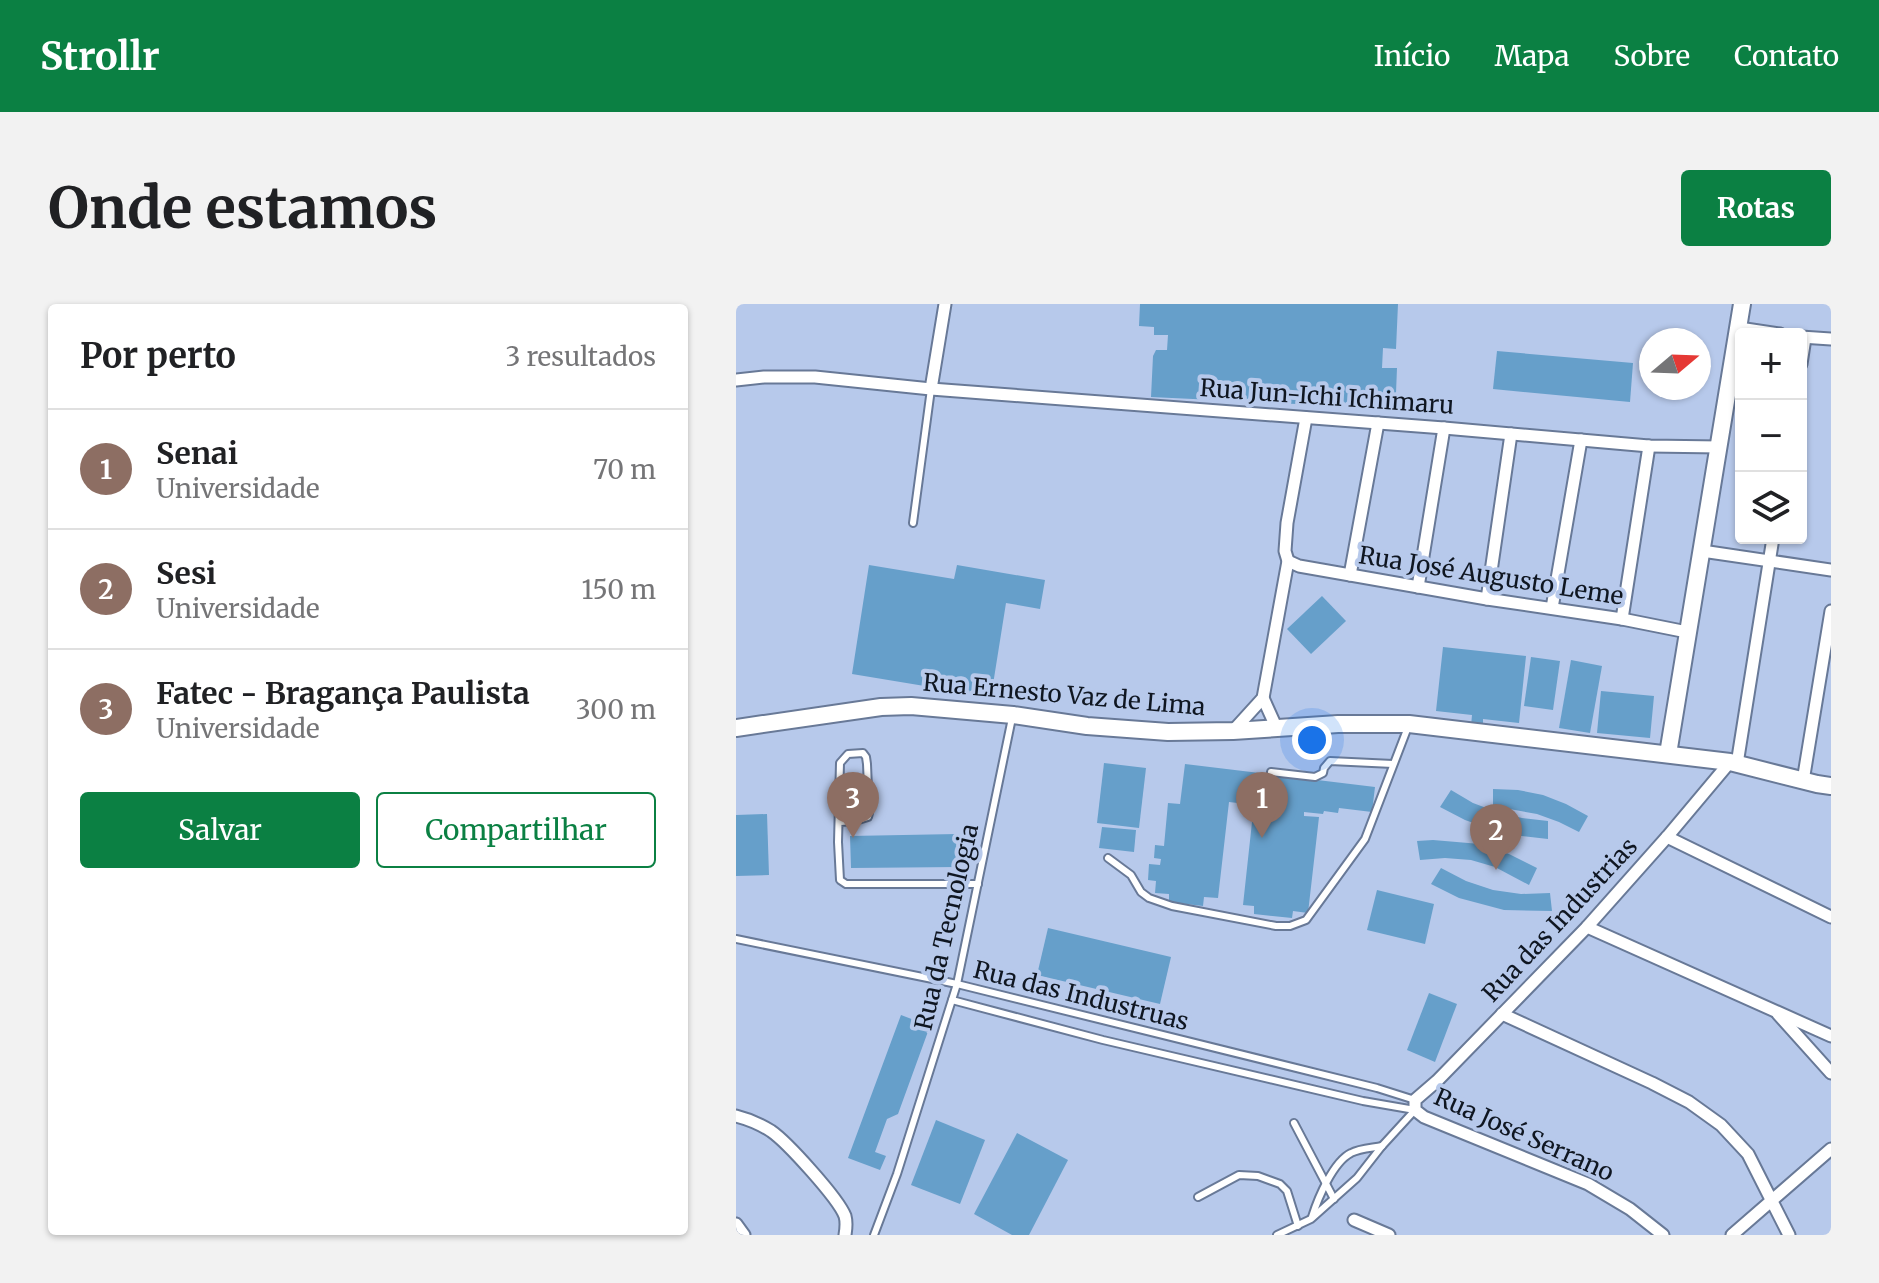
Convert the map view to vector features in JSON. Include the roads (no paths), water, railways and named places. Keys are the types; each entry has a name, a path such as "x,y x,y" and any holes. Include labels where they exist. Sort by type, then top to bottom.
{"street":[{"path":"931,389 945,304"},
{"path":"1739,328 1742,304"},
{"path":"1807,337 1831,339"},
{"path":"1668,754 1735,353"},
{"name":"Rua Jun-Ichi Ichimaru","path":"736,380 815,377 1649,446 1720,447"},
{"path":"1233,731 1263,698 1288,561 1285,551 1287,523 1306,418"},
{"path":"1350,575 1378,423"},
{"path":"1418,587 1444,428"},
{"path":"1487,599 1511,434"},
{"path":"1552,608 1581,440"},
{"path":"1622,619 1649,446"},
{"path":"1734,763 1772,544"},
{"path":"1702,551 1831,570"},
{"name":"Rua José Augusto Leme","path":"1288,561 1299,566 1687,632"},
{"path":"1820,786 1831,611"},
{"path":"1263,698 1277,729"},
{"name":"Rua Ernesto Vaz de Lima","path":"736,728 881,707 911,706 1168,732 1366,723 1409,724 1734,763 1820,786"},
{"name":"Rua das Industrias","path":"1415,1105 1587,927 1734,763"},
{"path":"1667,837 1831,917"},
{"path":"1587,927 1831,1036"},
{"path":"1774,1011 1831,1073"},
{"path":"1502,1014 1652,1083 1689,1102 1721,1125 1748,1154 1789,1235"},
{"name":"Rua José Serrano","path":"1415,1105 1424,1117 1588,1184 1630,1209 1663,1235"},
{"path":"736,1116 755,1123 783,1141 840,1208 846,1220 845,1235"},
{"path":"1732,1235 1831,1149"},
{"path":"1354,1220 1389,1235"},
{"path":"736,1224 744,1235"}],"lane":[{"path":"913,523 931,389"},
{"name":"Rua da Tecnologia","path":"874,1235 897,1174 957,984 1013,715"},
{"path":"1108,858 1131,875 1141,892 1149,898 1172,906 1276,926 1290,926 1306,920 1365,839 1409,724"},
{"path":"840,822 868,817 867,764 863,753 848,754 840,763 838,867 842,883 978,884"},
{"path":"1271,772 1315,777 1323,773 1330,761 1393,764"},
{"name":"Rua das Industruas","path":"736,939 957,984 1377,1088 1415,1105"},
{"path":"952,1000 1103,1040 1363,1101 1415,1105"},
{"path":"1277,1235 1311,1219 1357,1178 1415,1105"},
{"path":"1294,1123 1334,1199"},
{"path":"1311,1219 1325,1183 1344,1158 1360,1149 1382,1146"},
{"path":"1198,1197 1239,1175 1258,1176 1280,1184 1287,1191 1298,1226"}],"place":[{"name":"Fatec - Bragança Paulista","path":"853,838"},
{"name":"Senai","path":"1262,838"},
{"name":"Sesi","path":"1496,870"}]}
